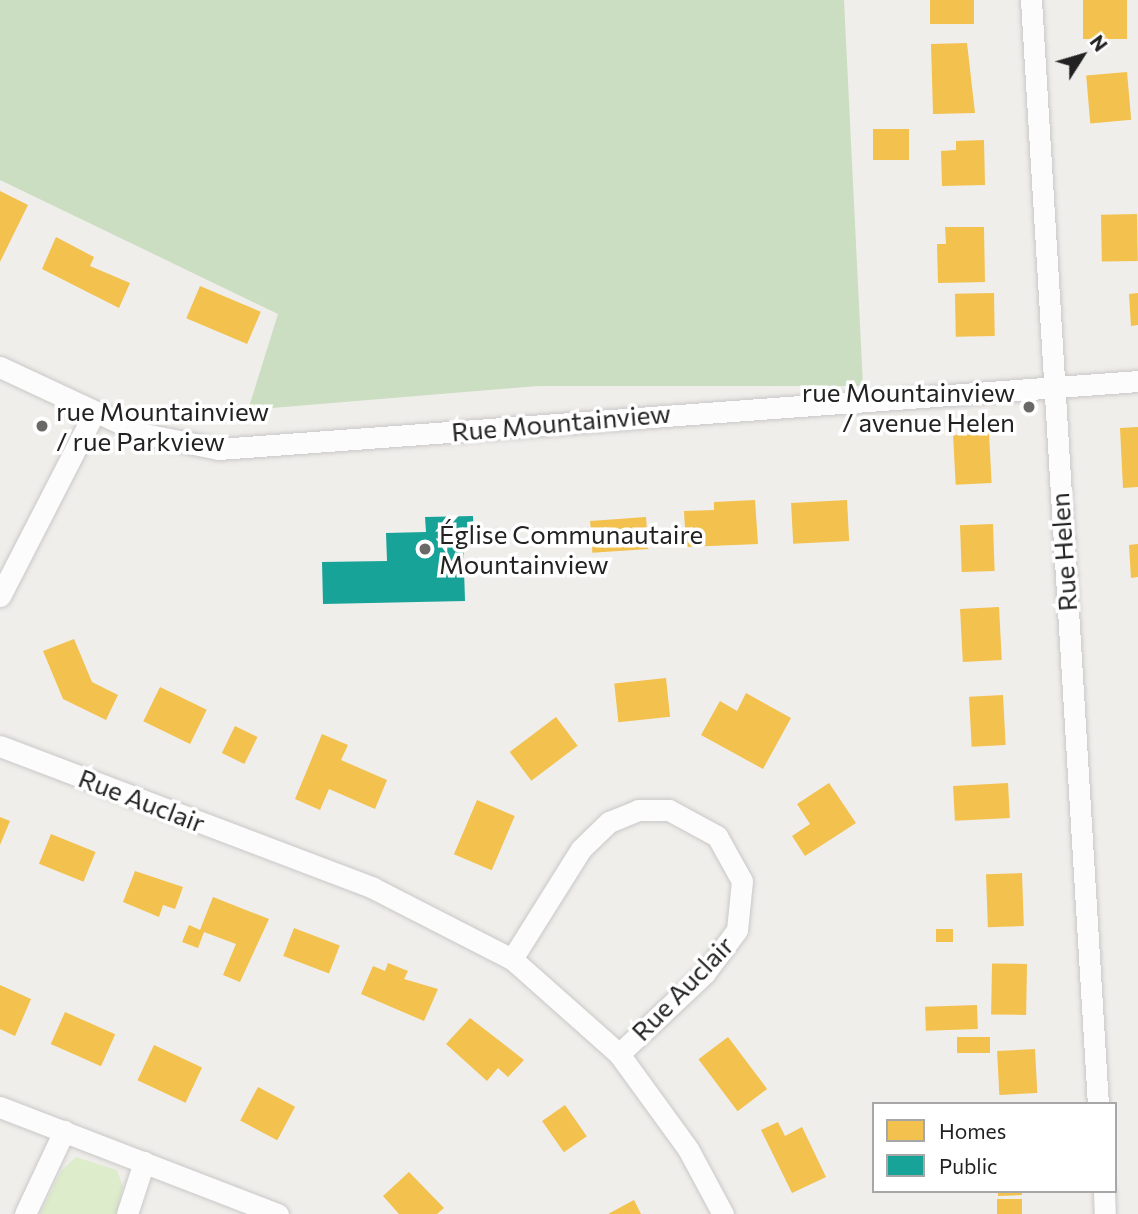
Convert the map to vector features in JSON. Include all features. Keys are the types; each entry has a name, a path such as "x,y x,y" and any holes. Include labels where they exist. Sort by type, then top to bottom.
{"street":[{"name":"Rue Helen","path":"1031,0 1052,386 1098,1102"},
{"name":"Rue Mountainview","path":"0,367 94,413 161,440 240,449 1138,381"},
{"path":"0,596 94,413"},
{"name":"Rue Auclair","path":"0,746 373,888 512,959 619,1054 688,1149 723,1214"},
{"name":"Rue Auclair","path":"512,959 581,849 609,822 638,810 669,810 716,836 742,881 737,930 705,973 619,1054"},
{"path":"0,1107 278,1214"},
{"path":"25,1214 64,1131"},
{"path":"127,1214 144,1162"},
{"path":"1104,1193 1105,1214"}],"green space":[{"path":"0,0 844,0 863,386 537,386 248,410 278,314 0,180"},
{"path":"76,1157 117,1170 123,1187 116,1214 40,1214 61,1171"}],"building: Homes":[{"path":"930,0 974,0 974,24 930,24"},
{"path":"1083,0 1127,0 1127,39 1083,39"},
{"path":"967,43 975,113 933,114 931,44"},
{"path":"1127,72 1131,120 1090,123 1086,76"},
{"path":"873,129 909,129 909,160 873,160"},
{"path":"984,140 985,185 942,186 941,151 956,150 956,141"},
{"path":"0,191 28,205 0,262"},
{"path":"1137,214 1138,261 1102,262 1101,215"},
{"path":"945,227 984,227 985,282 938,283 937,244 946,244"},
{"path":"56,237 94,257 90,266 130,283 119,308 42,269"},
{"path":"200,286 261,312 247,344 186,318"},
{"path":"994,293 995,336 956,337 955,294"},
{"path":"1138,293 1138,325 1131,326 1129,294"},
{"path":"1138,427 1138,487 1123,488 1120,428"},
{"path":"989,433 992,483 956,485 953,435"},
{"path":"755,500 758,544 686,547 684,511 714,510 714,502"},
{"path":"847,500 849,541 793,544 791,503"},
{"path":"646,517 648,549 592,553 590,521"},
{"path":"993,524 995,571 962,572 960,525"},
{"path":"1138,544 1138,577 1131,578 1129,545"},
{"path":"999,607 1002,660 963,662 960,609"},
{"path":"74,639 92,682 118,695 106,720 63,699 43,651"},
{"path":"666,678 670,717 618,722 614,683"},
{"path":"160,687 207,710 190,744 143,721"},
{"path":"746,693 791,718 763,769 701,735 720,701 737,711"},
{"path":"1003,695 1006,745 972,747 969,697"},
{"path":"556,717 578,746 531,781 510,752"},
{"path":"235,726 257,737 244,764 222,753"},
{"path":"322,734 348,745 341,760 387,780 375,809 329,789 320,810 295,799"},
{"path":"829,783 856,823 805,856 792,836 810,824 797,804"},
{"path":"1008,783 1010,818 955,821 953,786"},
{"path":"477,800 515,816 492,870 454,854"},
{"path":"0,817 10,821 0,845"},
{"path":"51,834 96,852 84,882 39,864"},
{"path":"135,871 183,887 175,909 163,905 159,917 123,902"},
{"path":"1022,873 1024,926 988,927 986,874"},
{"path":"213,897 269,919 240,982 223,975 236,944 204,932 198,948 182,942 189,925 200,930"},
{"path":"294,928 340,946 329,974 283,956"},
{"path":"936,929 953,929 953,942 936,942"},
{"path":"388,963 408,971 404,979 438,989 424,1021 361,994 373,966 385,971"},
{"path":"992,963 1027,964 1026,1015 991,1014"},
{"path":"0,985 31,999 15,1036 0,1029"},
{"path":"977,1005 978,1029 926,1031 925,1007"},
{"path":"65,1012 115,1034 101,1066 51,1044"},
{"path":"470,1018 524,1060 508,1077 498,1068 487,1081 446,1044"},
{"path":"728,1037 767,1089 738,1111 698,1059"},
{"path":"957,1037 990,1037 990,1053 957,1053"},
{"path":"154,1045 202,1067 186,1103 138,1080"},
{"path":"1035,1049 1037,1093 999,1095 997,1051"},
{"path":"258,1087 295,1107 277,1140 240,1121"},
{"path":"565,1105 587,1136 564,1152 542,1121"},
{"path":"778,1122 785,1136 802,1127 826,1177 792,1193 761,1130"},
{"path":"409,1172 444,1208 437,1214 399,1214 383,1196"},
{"path":"998,1193 1022,1193 1022,1195 998,1196"},
{"path":"997,1199 1022,1199 1022,1214 997,1214"},
{"path":"634,1200 641,1214 608,1214"}],"building: Public":[{"name":"Église Communautaire Mountainview","path":"473,516 474,537 463,537 465,601 323,604 322,562 387,561 386,533 426,532 425,517"}],"place":[{"name":"rue Mountainview / avenue Helen","path":"1029,407"},
{"name":"rue Mountainview / rue Parkview","path":"42,426"},
{"name":"Église Communautaire Mountainview","path":"425,549"}]}
